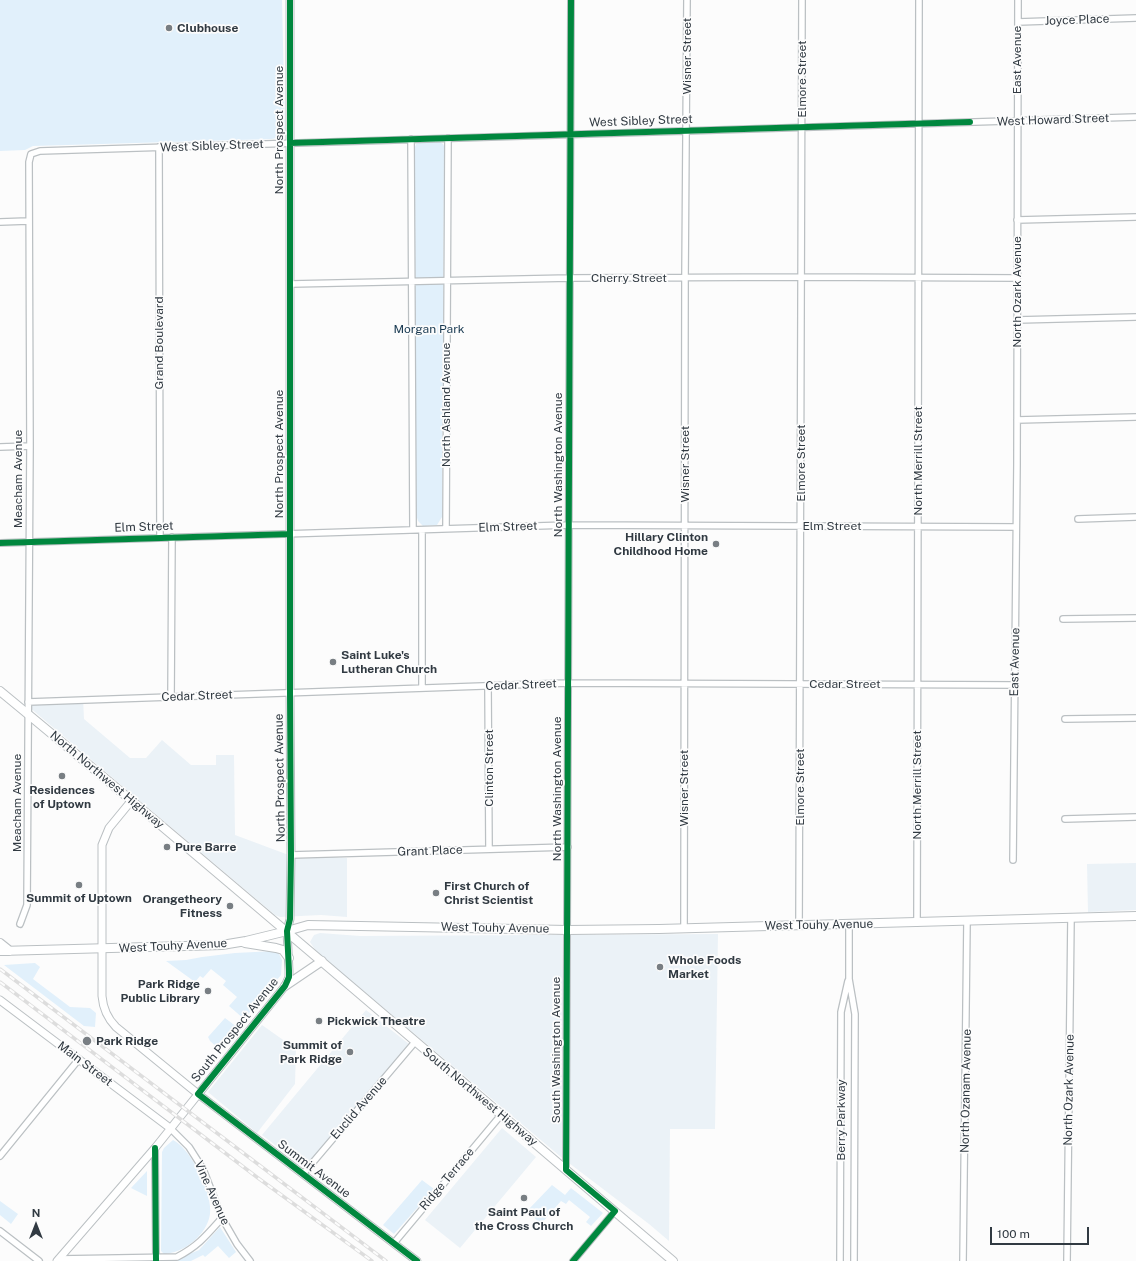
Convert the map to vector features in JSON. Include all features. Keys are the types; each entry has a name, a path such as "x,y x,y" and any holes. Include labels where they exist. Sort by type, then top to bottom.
{"main road":[{"name":"North Northwest Highway","path":"0,691 287,931"},
{"name":"West Touhy Avenue","path":"0,951 222,945 308,925 331,924 568,930 684,929 1136,916"},
{"name":"South Northwest Highway","path":"287,931 673,1261"},
{"path":"240,942 283,950 289,958"},
{"path":"0,943 10,951"},
{"path":"286,986 322,961"}],"street":[{"name":"North Prospect Avenue","path":"287,931 290,919 292,855 290,693 290,0"},
{"name":"North Washington Avenue","path":"568,930 568,526 571,0"},
{"name":"Wisner Street","path":"684,929 684,526 687,0"},
{"name":"Elmore Street","path":"799,926 802,0"},
{"name":"North Merrill Street","path":"917,923 919,0"},
{"name":"East Avenue","path":"1017,121 1018,0"},
{"name":"Joyce Place","path":"1018,22 1136,18"},
{"name":"West Howard Street","path":"970,122 1136,117"},
{"name":"North Ozark Avenue","path":"1016,464 1017,121"},
{"name":"West Sibley Street","path":"31,154 40,151 970,122"},
{"name":"North Ashland Avenue","path":"446,529 448,138"},
{"path":"412,139 413,530"},
{"name":"Grand Boulevard","path":"159,147 160,538"},
{"name":"Meacham Avenue","path":"20,924 27,905 30,446 28,221 29,162 31,154"},
{"path":"1017,220 1136,217"},
{"path":"0,222 28,221"},
{"name":"Cherry Street","path":"291,284 570,278 1017,278"},
{"path":"1017,320 1136,317"},
{"path":"1017,420 1136,417"},
{"path":"0,447 30,446"},
{"name":"East Avenue","path":"1013,860 1016,464"},
{"path":"1078,518 1136,517"},
{"name":"Elm Street","path":"0,543 568,526 1016,527"},
{"path":"422,530 422,688"},
{"path":"171,697 172,537"},
{"path":"1063,619 1136,618"},
{"name":"Cedar Street","path":"28,702 568,683 1014,685"},
{"name":"Clinton Street","path":"488,686 489,850"},
{"path":"1065,719 1136,718"},
{"name":"Summit Avenue","path":"132,800 109,828 102,845 102,996 104,1008 109,1018 116,1027 198,1094 417,1261"},
{"path":"1064,819 1136,817"},
{"name":"Grant Place","path":"292,855 568,847"},
{"name":"North Ozark Avenue","path":"1067,1261 1071,918"},
{"name":"North Ozanam Avenue","path":"964,1261 967,922"},
{"name":"Berry Parkway","path":"849,924 849,979 855,1014 854,1261"},
{"name":"South Washington Avenue","path":"566,1170 568,930"},
{"name":"South Prospect Avenue","path":"58,1260 155,1148 286,986 289,977 287,931"},
{"name":"Berry Parkway","path":"840,1261 841,1012 849,979"},
{"name":"Main Street","path":"0,1000 170,1128"},
{"name":"Euclid Avenue","path":"303,1174 416,1042"},
{"path":"0,1156 79,1059"},
{"name":"Ridge Terrace","path":"394,1243 501,1115"},
{"name":"Vine Avenue","path":"170,1128 189,1147 204,1169 222,1218 237,1244 250,1261"},
{"path":"155,1148 156,1259"},
{"path":"573,1261 615,1211"},
{"path":"58,1260 156,1259 176,1256 190,1250 202,1241 222,1218"},
{"path":"0,1231 39,1261"}],"shaded area":[{"path":"83,698 84,719 130,758 146,758 162,740 191,765 216,765 216,755 234,755 235,835 286,854 347,858 347,917 321,915 280,917 275,915 29,707 31,699"},
{"path":"1136,863 1136,910 1088,912 1087,864"},
{"path":"320,933 360,936 718,934 715,1129 670,1129 669,1241 561,1157 316,951 310,942 314,935"},
{"name":"Summit of Park Ridge","path":"366,1010 409,1044 305,1168 262,1135"},
{"path":"262,1025 296,1049 295,1084 257,1133 208,1092"},
{"path":"502,1128 536,1157 460,1248 425,1220"}],"green space":[{"path":"0,0 282,0 285,133 280,137 272,139 33,146 25,150 0,151"},
{"name":"Morgan Park","path":"440,142 444,146 442,517 437,525 423,526 418,521 416,514 415,147 416,144 419,143"},
{"path":"275,951 279,954 282,960 281,975 244,1019 229,1006 237,997 223,985 226,981 211,969 203,978 200,976 195,982 166,961 186,960 235,953"},
{"path":"35,963 40,967 33,979 70,1007 90,1008 96,1013 95,1027 84,1026 4,965"},
{"path":"225,1018 237,1027 219,1049 210,1041 208,1037"},
{"path":"173,1140 187,1152 199,1173 208,1196 210,1214 204,1229 193,1242 172,1253 164,1254 161,1251 162,1152 164,1148"},
{"path":"147,1171 147,1196 131,1188"},
{"path":"422,1180 434,1189 394,1234 383,1225"},
{"path":"552,1185 565,1195 571,1188 603,1213 591,1226 586,1222 590,1217 569,1200 566,1204 561,1201 541,1224 527,1211"},
{"path":"0,1201 18,1214 11,1224 0,1215"},
{"path":"220,1227 236,1252 229,1258 218,1246 205,1257 203,1255 191,1261 173,1261 199,1250"}],"railway":[{"path":"0,969 386,1261"},
{"path":"0,982 258,1178 372,1261"}],"cycle path":[{"path":"290,0 291,855 290,919 287,931 289,977 285,986 198,1094 417,1261"},
{"path":"571,0 566,1170 615,1211 573,1261"},
{"path":"290,143 970,122"},
{"path":"0,543 290,534"},
{"path":"155,1148 156,1261"}],"place":[{"name":"Clubhouse","path":"169,28"},
{"name":"Hillary Clinton Childhood Home","path":"716,544"},
{"name":"Saint Luke's Lutheran Church","path":"333,662"},
{"name":"Residences of Uptown","path":"62,776"},
{"name":"Pure Barre","path":"167,847"},
{"name":"Summit of Uptown","path":"79,885"},
{"name":"First Church of Christ Scientist","path":"436,893"},
{"name":"Orangetheory Fitness","path":"230,906"},
{"name":"Whole Foods Market","path":"660,967"},
{"name":"Park Ridge Public Library","path":"208,991"},
{"name":"Pickwick Theatre","path":"319,1021"},
{"name":"Park Ridge","path":"87,1041"},
{"name":"Summit of Park Ridge","path":"350,1052"},
{"name":"Saint Paul of the Cross Church","path":"524,1198"}]}
